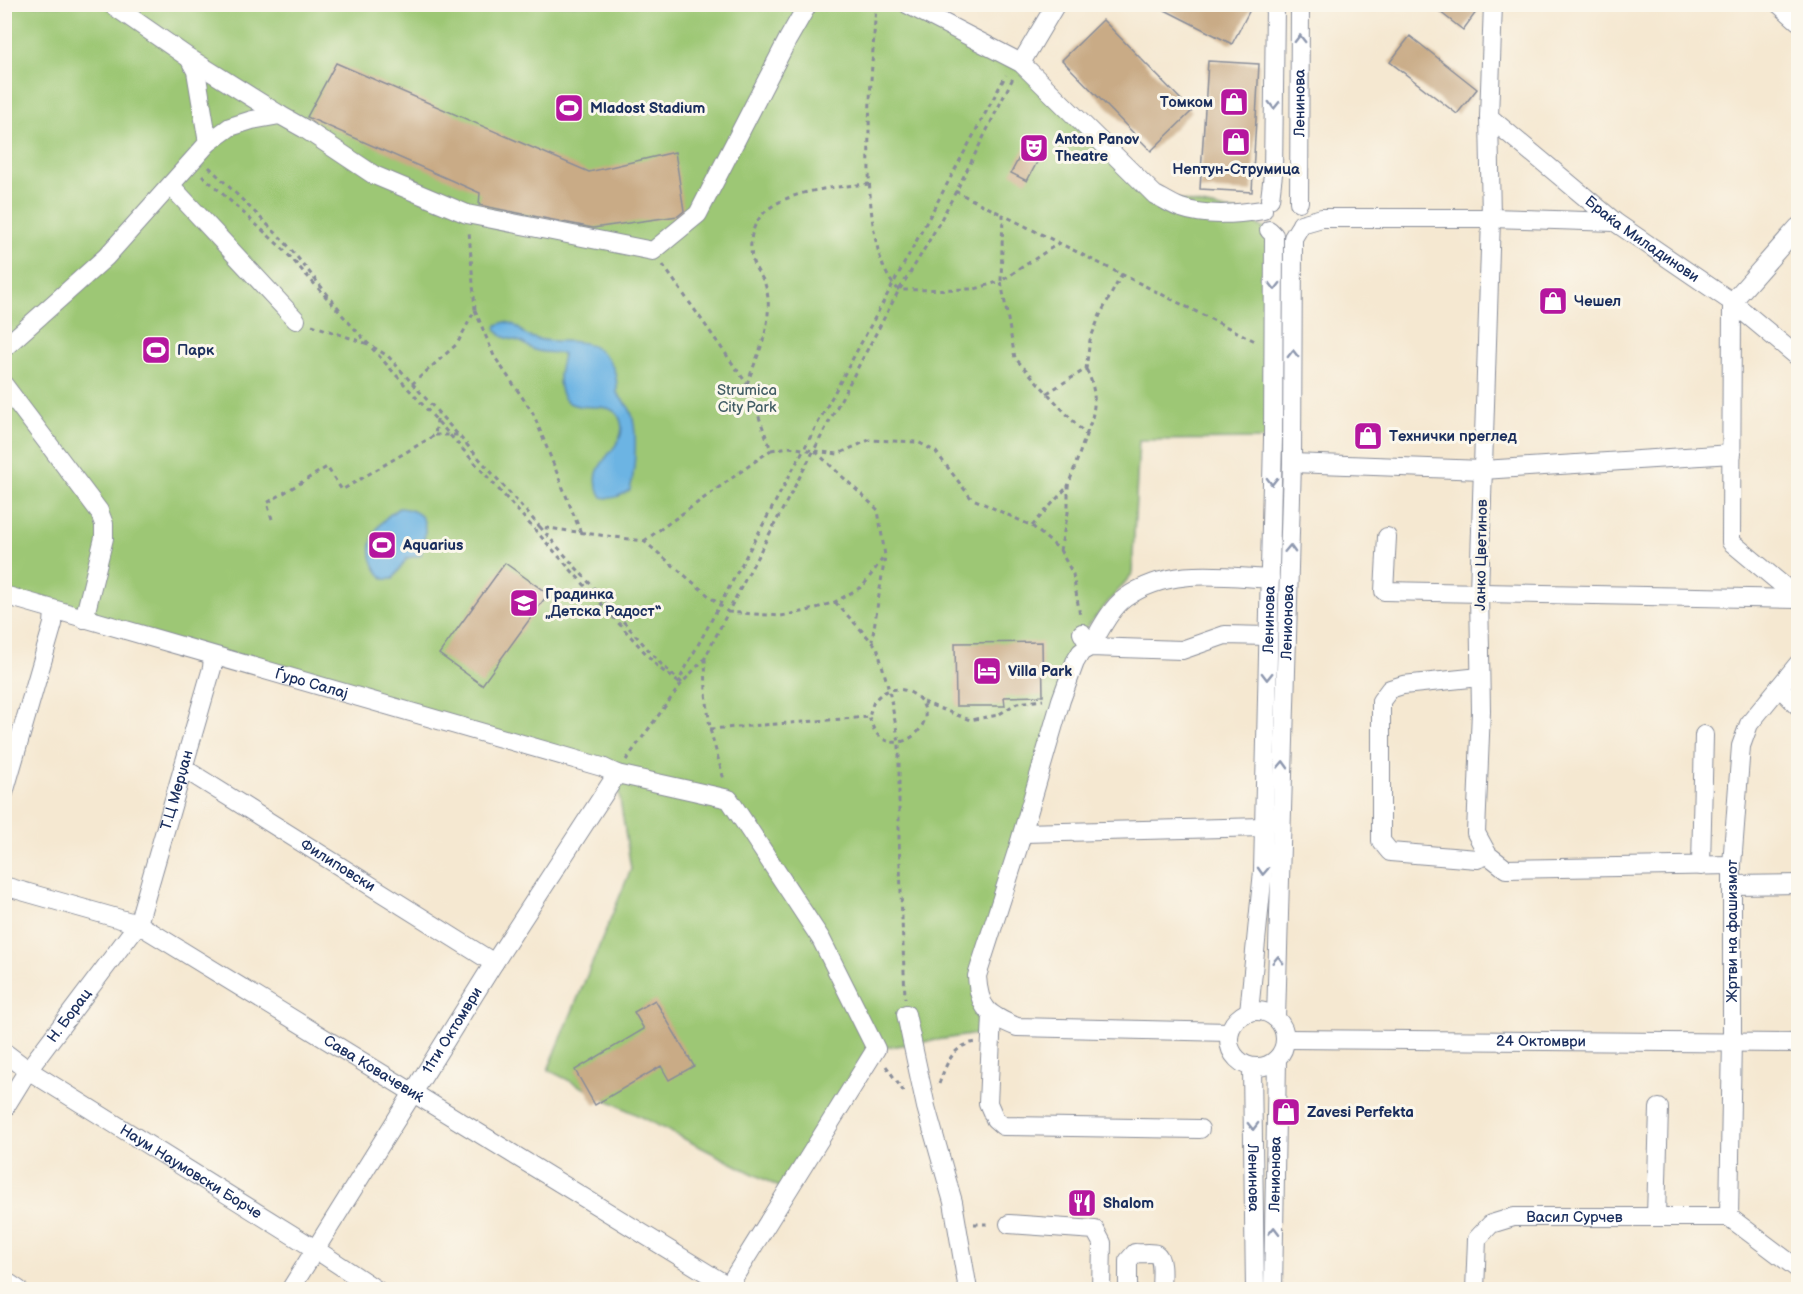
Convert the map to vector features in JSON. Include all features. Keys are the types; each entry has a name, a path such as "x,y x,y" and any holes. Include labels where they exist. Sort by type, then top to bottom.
{"street":[{"path":"111,4 189,58 305,129 374,175 467,214 653,251 698,214 808,4"},
{"path":"907,4 1021,63 1155,195 1183,208 1209,214 1240,213 1267,216 1285,235 1300,215"},
{"path":"1021,63 1056,4"},
{"name":"Ленинова","path":"1249,1012 1263,872 1274,351 1274,235 1267,216 1273,174 1275,4"},
{"name":"Ленинова","path":"1300,4 1300,215"},
{"name":"Јанко Цветинов","path":"1488,855 1476,833 1480,677 1479,592 1491,218 1489,117 1493,4"},
{"path":"1779,4 1798,21"},
{"path":"189,58 196,71 203,149"},
{"path":"4,348 105,257 203,149 230,127 280,115"},
{"name":"Браќа Миладинови","path":"1489,117 1615,222 1732,302 1798,357"},
{"path":"171,186 296,320"},
{"path":"1267,216 1281,195 1287,195 1300,215 1322,218 1491,218 1615,222"},
{"name":"Ленионова","path":"1276,1018 1292,463 1293,238 1300,215"},
{"path":"1798,227 1732,302 1731,542 1798,599"},
{"path":"4,385 99,511 104,524 104,538 84,619"},
{"path":"1292,463 1482,470 1732,454"},
{"path":"1387,537 1384,591 1798,599"},
{"path":"1229,1032 1017,1028 992,1016 978,996 977,976 1023,833 1061,700 1086,640 1124,599 1153,582 1197,574 1269,579"},
{"name":"Ѓуро Салај","path":"4,595 602,766 616,774 729,799"},
{"path":"4,793 53,624 54,611"},
{"path":"1086,640 1182,650 1226,635 1268,636"},
{"name":"Т.Ц Мерџан","path":"138,924 212,668 213,656"},
{"name":"Жртви на фашизмот","path":"1729,1216 1732,865 1741,746 1749,724 1798,664"},
{"path":"1480,677 1404,685 1390,689 1381,701 1380,828 1381,841 1390,852 1477,859 1488,855 1506,869 1732,865"},
{"path":"1779,687 1798,706"},
{"path":"1701,866 1704,735"},
{"name":"Филиповски","path":"183,768 494,963"},
{"name":"11ти Октомври","path":"290,1290 413,1091 616,774"},
{"path":"727,1288 876,1049 821,939 729,799"},
{"path":"1023,833 1264,827"},
{"path":"1732,885 1798,884"},
{"name":"Сава Ковачевиќ","path":"4,886 138,924 413,1091 727,1288"},
{"name":"Н. Борац","path":"4,1109 28,1070 138,924"},
{"path":"1249,1012 1268,1013 1276,1018 1282,1026 1285,1039 1282,1052 1277,1059 1269,1065 1252,1067 1243,1064 1231,1051 1228,1041 1233,1023 1240,1016 1249,1012"},
{"path":"906,1014 926,1107 957,1224 968,1290"},
{"path":"992,1016 988,1103 990,1111 1003,1126 1200,1129"},
{"name":"24 Октомври","path":"1285,1039 1798,1043"},
{"name":"Наум Наумовски Борче","path":"4,1052 28,1070 377,1290"},
{"name":"Ленионова","path":"1273,1290 1277,1059"},
{"name":"Ленинова","path":"1252,1067 1255,1290"},
{"path":"1656,1217 1659,1108"},
{"path":"1729,1216 1798,1269"},
{"name":"Васил Сурчев","path":"1475,1290 1477,1239 1491,1224 1514,1217 1729,1216"},
{"path":"1008,1224 1095,1230 1102,1243 1101,1290"},
{"path":"1128,1290 1129,1258 1136,1254 1154,1254 1160,1261 1161,1290"},
{"path":"4,1280 19,1290"}],"path":[{"path":"876,4 868,136 871,215 882,262 893,284 899,290 975,289 1001,281 1059,243"},
{"path":"680,682 705,658 1021,63"},
{"path":"616,774 680,682 1005,76"},
{"path":"203,149 284,241 369,345"},
{"path":"202,175 283,249 658,667 680,682"},
{"path":"747,384 764,337 768,314 766,284 753,264 751,241 756,221 771,205 817,189 870,184"},
{"path":"955,191 1274,351"},
{"path":"467,214 475,310 494,356 532,413 581,533"},
{"path":"1003,215 1001,281 1015,358 1086,435"},
{"path":"653,251 747,384 771,450"},
{"path":"1060,550 1068,513 1068,486 1092,420 1095,404 1090,377 1086,369 1090,340 1100,315 1122,274"},
{"path":"412,384 457,344 475,310"},
{"path":"296,320 369,345 388,356 661,664 680,682"},
{"path":"1047,393 1086,369"},
{"path":"435,435 438,413"},
{"path":"272,519 267,503 327,466 342,490 435,435 458,435"},
{"path":"644,542 771,450 789,447 838,454 869,440 918,442 936,452 970,498 1032,526 1060,550 1073,574 1086,640"},
{"path":"815,451 878,510 885,556 872,641"},
{"path":"1032,526 1068,486"},
{"path":"540,527 644,542 728,612 781,616 836,602 863,586 885,556"},
{"path":"836,602 877,647 899,742 899,839 906,1014"},
{"path":"705,658 710,729 729,799"},
{"path":"923,702 925,714 922,727 913,738 899,742 886,741 875,732 869,717 874,700 888,690 905,689 923,702 970,720 998,715 1017,703 1061,700"},
{"path":"710,729 869,717"},
{"path":"876,1049 908,1100 917,1106 926,1107 954,1053 971,1043 991,1041"},
{"path":"957,1224 1008,1224"}],"green space":[{"name":"Strumica City Park","path":"4,5 907,5 1021,63 1155,195 1240,213 1274,235 1273,439 1139,440 1132,574 1082,633 978,996 977,1034 876,1049 787,1191 548,1070 631,869 616,774 5,592"}],"water":[{"path":"505,322 514,325 525,335 533,338 580,342 589,345 607,358 615,374 617,393 629,408 634,425 635,460 630,490 616,497 606,498 602,497 597,485 600,466 622,432 621,422 616,412 608,408 576,406 567,402 561,393 559,377 563,354 541,352 504,337 496,330 497,325"},
{"path":"399,508 410,510 422,517 425,529 421,555 407,558 393,579 384,579 372,560 372,540 382,523"}],"building":[{"path":"1153,4 1253,4 1232,44"},
{"path":"1430,4 1482,4 1463,30"},
{"path":"1103,20 1192,111 1151,151 1062,60"},
{"path":"1410,36 1477,89 1457,114 1390,62"},
{"path":"1208,61 1259,64 1252,192 1200,189"},
{"path":"336,63 589,172 675,152 684,211 678,216 593,228 479,205 480,193 307,117"},
{"path":"1029,139 1045,147 1027,181 1011,173"},
{"path":"505,563 548,594 482,685 439,654"},
{"path":"1042,642 1043,696 1004,697 1005,706 956,706 955,643"},
{"path":"655,1000 694,1066 669,1080 661,1066 595,1105 575,1070 644,1029 634,1012"}],"place":[{"name":"Томком","path":"1234,102"},
{"name":"Mladost Stadium","path":"569,108"},
{"name":"Нептун-Струмица","path":"1236,142"},
{"name":"Anton Panov Theatre","path":"1034,148"},
{"name":"Чешел","path":"1553,301"},
{"name":"Парк","path":"156,350"},
{"name":"Технички преглед","path":"1368,436"},
{"name":"Aquarius","path":"382,545"},
{"name":"Градинка „Детска Радост“","path":"524,603"},
{"name":"Villa Park","path":"987,671"},
{"name":"Zavesi Perfekta","path":"1286,1112"},
{"name":"Shalom","path":"1082,1203"}]}
